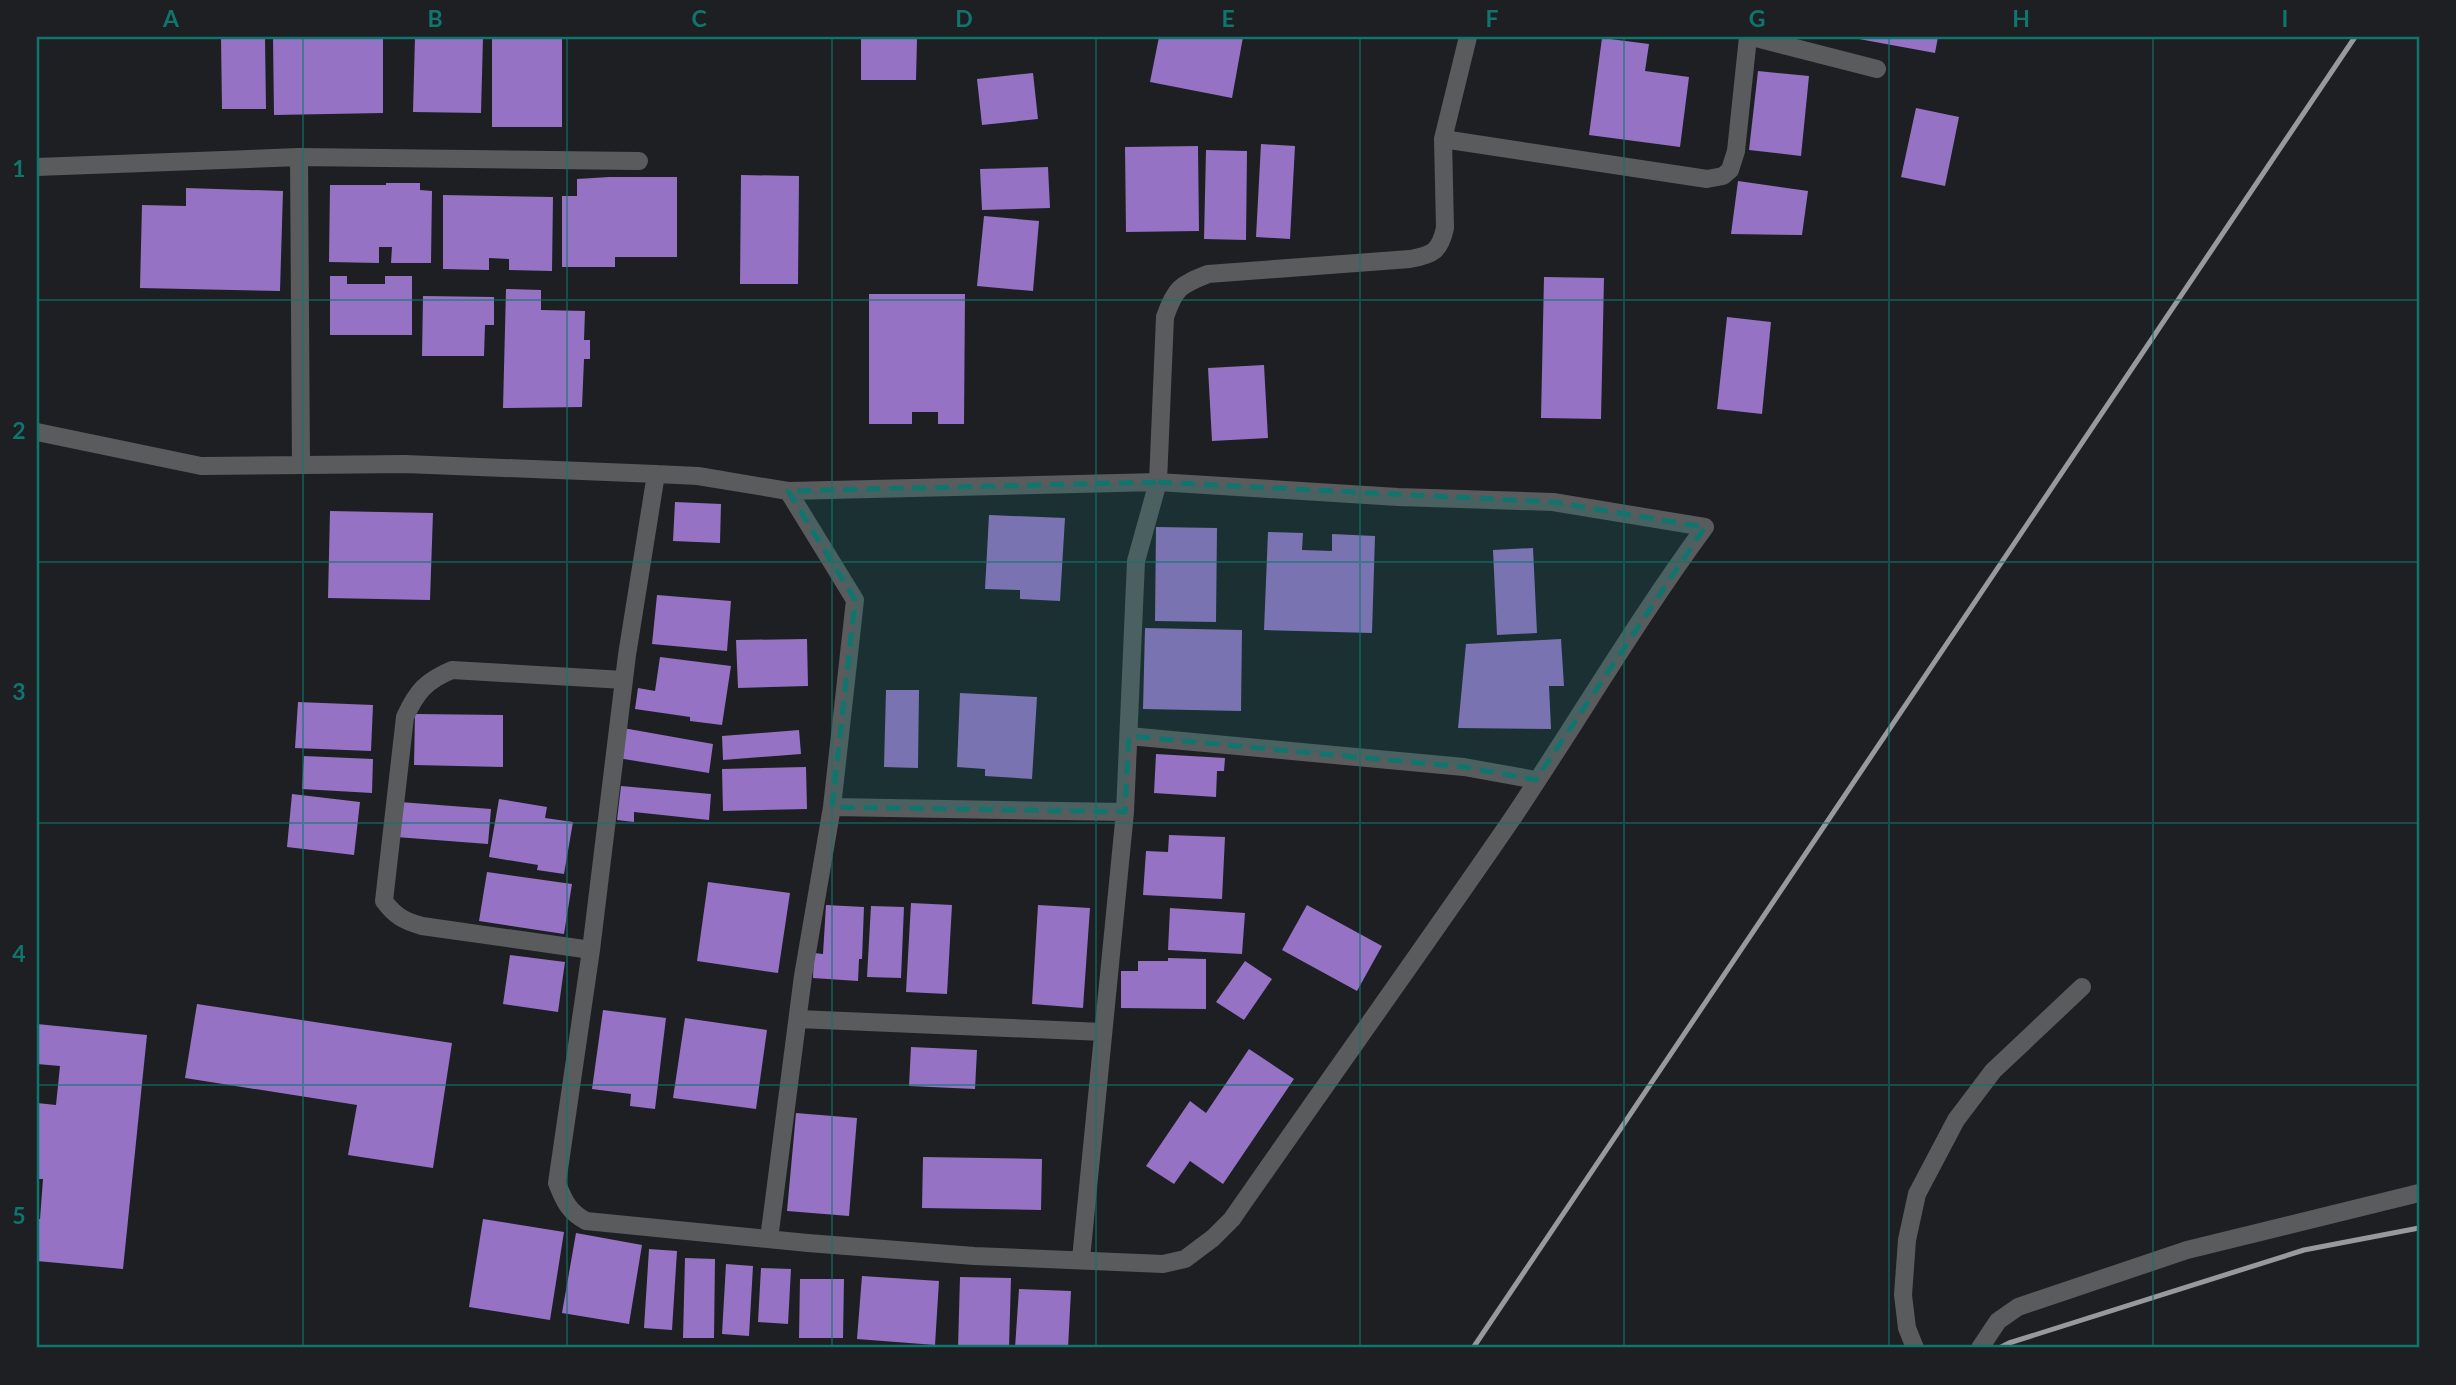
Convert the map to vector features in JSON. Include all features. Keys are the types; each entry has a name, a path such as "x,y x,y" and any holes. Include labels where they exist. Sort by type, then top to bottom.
{"street":[{"path":"1082,1259 1125,812 1136,561 1158,482 1165,317 1171,298 1182,284 1208,274 1410,259 1433,253 1442,243 1445,228 1443,139 1468,37"},
{"path":"1443,139 1707,179 1723,176 1730,170 1736,151 1750,37 1877,69"},
{"path":"299,157 301,465"},
{"path":"37,167 299,157 639,161"},
{"path":"37,432 201,466 405,464 656,474 698,476 788,491 1158,482 1398,497 1553,502 1705,527 1669,577 1536,780 1232,1219 1213,1238 1185,1259 1163,1264 974,1256 586,1222 574,1214 565,1203 557,1183 591,950 624,680 656,474"},
{"path":"769,1239 798,1019 832,807 855,600 788,491"},
{"path":"591,950 422,926 403,921 393,913 384,901 405,717 415,695 432,678 452,670 624,680"},
{"path":"1129,736 1464,767 1536,780"},
{"path":"832,807 1125,812"},
{"path":"1915,1348 1902,1295 1908,1240 1917,1194 1956,1121 1993,1071 2082,986"},
{"path":"798,1019 1103,1032"},
{"path":"1980,1348 1998,1321 2018,1307 2187,1250 2419,1193"}],"highlighted area":[{"path":"1158,482 1553,502 1705,527 1536,780 1464,767 1129,736 1125,812 832,807 855,600 788,491"}],"building":[{"path":"265,37 266,109 222,109 221,38"},
{"path":"273,37 383,37 383,113 274,115"},
{"path":"415,37 483,37 481,113 413,112"},
{"path":"492,37 562,37 562,127 492,127"},
{"path":"1159,37 1243,37 1232,98 1150,82"},
{"path":"1848,37 1938,37 1935,53"},
{"path":"861,38 917,39 916,80 861,80"},
{"path":"1602,38 1649,44 1645,71 1689,77 1680,147 1589,135"},
{"path":"1758,71 1809,76 1801,156 1749,150"},
{"path":"1033,73 1038,119 982,125 977,79"},
{"path":"1916,108 1959,117 1945,186 1901,177"},
{"path":"1261,144 1295,146 1290,239 1256,237"},
{"path":"1198,146 1199,231 1126,232 1125,147"},
{"path":"1206,150 1247,151 1246,240 1204,239"},
{"path":"1048,167 1050,208 982,210 980,169"},
{"path":"741,175 799,176 798,284 740,284"},
{"path":"677,177 677,257 615,257 615,267 562,267 562,196 577,196 577,179"},
{"path":"1738,181 1808,191 1802,235 1731,234"},
{"path":"420,183 420,190 432,191 431,263 391,263 392,247 379,247 379,263 329,262 330,185"},
{"path":"186,188 283,191 280,291 140,288 142,205 186,206"},
{"path":"443,195 553,197 552,271 509,270 509,259 489,258 489,270 443,269"},
{"path":"984,216 1039,221 1033,291 977,286"},
{"path":"330,276 347,276 347,284 385,284 385,276 412,276 412,335 330,335"},
{"path":"1544,277 1604,278 1601,419 1541,418"},
{"path":"506,289 541,290 541,310 585,311 584,340 590,340 590,359 584,359 582,407 503,408"},
{"path":"869,294 965,294 964,424 938,424 938,412 912,412 912,424 869,424"},
{"path":"423,296 494,297 494,325 485,325 484,356 422,356"},
{"path":"1727,317 1771,322 1762,414 1717,409"},
{"path":"1264,365 1268,438 1212,441 1208,368"},
{"path":"675,502 721,504 720,543 673,541"},
{"path":"330,511 433,513 430,600 328,598"},
{"path":"989,515 1065,518 1060,601 1020,599 1020,590 985,589"},
{"path":"1156,527 1217,528 1216,622 1155,621"},
{"path":"1268,532 1303,533 1302,550 1332,551 1332,534 1375,536 1372,633 1264,630"},
{"path":"1533,548 1537,633 1497,635 1493,550"},
{"path":"657,595 731,601 727,651 652,644"},
{"path":"1145,628 1242,630 1241,711 1143,709"},
{"path":"807,639 808,686 738,688 736,640"},
{"path":"1561,639 1564,686 1549,686 1551,729 1458,728 1466,644"},
{"path":"660,657 731,666 722,725 635,709 638,688 655,691"},
{"path":"886,690 919,690 918,768 884,767"},
{"path":"960,693 1037,697 1032,779 985,776 985,769 957,767"},
{"path":"298,702 373,705 371,751 295,748"},
{"path":"415,714 503,715 503,767 414,765"},
{"path":"623,728 713,744 709,773 618,758"},
{"path":"799,730 801,754 723,760 722,736"},
{"path":"1156,754 1225,758 1224,771 1217,771 1216,797 1154,793"},
{"path":"304,756 373,759 372,793 302,789"},
{"path":"806,767 807,809 723,811 722,769"},
{"path":"621,786 711,794 709,820 634,812 634,822 617,820"},
{"path":"292,794 360,802 354,855 287,847"},
{"path":"499,799 547,807 545,818 573,822 564,874 537,870 538,865 489,857"},
{"path":"400,802 491,809 488,844 396,837"},
{"path":"1169,835 1225,837 1222,899 1143,895 1146,851 1168,852"},
{"path":"487,872 572,884 564,934 479,921"},
{"path":"708,882 790,893 778,973 697,961"},
{"path":"911,903 952,905 947,994 906,992"},
{"path":"826,905 864,907 862,959 859,959 858,981 813,978 814,953 823,954"},
{"path":"1038,905 1090,908 1083,1008 1032,1004"},
{"path":"1307,905 1382,946 1357,991 1282,950"},
{"path":"871,906 904,907 901,978 867,977"},
{"path":"1170,908 1245,913 1242,954 1168,950"},
{"path":"510,955 565,962 558,1012 503,1004"},
{"path":"1168,958 1206,959 1206,1009 1121,1008 1121,971 1138,971 1138,961 1168,961"},
{"path":"1245,961 1272,979 1244,1020 1216,1002"},
{"path":"197,1004 452,1043 433,1168 348,1155 357,1105 185,1078"},
{"path":"603,1010 666,1018 655,1109 630,1106 631,1094 592,1089"},
{"path":"685,1018 767,1030 756,1109 673,1098"},
{"path":"37,1024 147,1035 123,1269 37,1261 37,1219 40,1219 43,1179 37,1179 37,1103 56,1105 60,1066 37,1064"},
{"path":"911,1047 977,1050 975,1089 909,1086"},
{"path":"1249,1049 1294,1079 1223,1184 1190,1161 1174,1184 1146,1166 1190,1101 1206,1113"},
{"path":"796,1113 857,1118 849,1216 787,1211"},
{"path":"923,1157 1042,1159 1041,1210 922,1208"},
{"path":"483,1219 564,1232 550,1320 469,1307"},
{"path":"576,1233 642,1245 629,1324 562,1313"},
{"path":"649,1249 677,1251 672,1330 644,1328"},
{"path":"685,1258 715,1259 714,1338 683,1338"},
{"path":"726,1264 753,1266 749,1336 722,1334"},
{"path":"761,1268 791,1269 788,1324 758,1322"},
{"path":"862,1276 939,1281 935,1345 857,1339"},
{"path":"960,1277 1011,1278 1009,1348 958,1348"},
{"path":"800,1279 844,1279 843,1338 799,1338"},
{"path":"1019,1289 1071,1291 1068,1348 1015,1348"}],"railway":[{"path":"1473,1348 2355,37"},
{"path":"1999,1348 2304,1250 2419,1228"}]}
